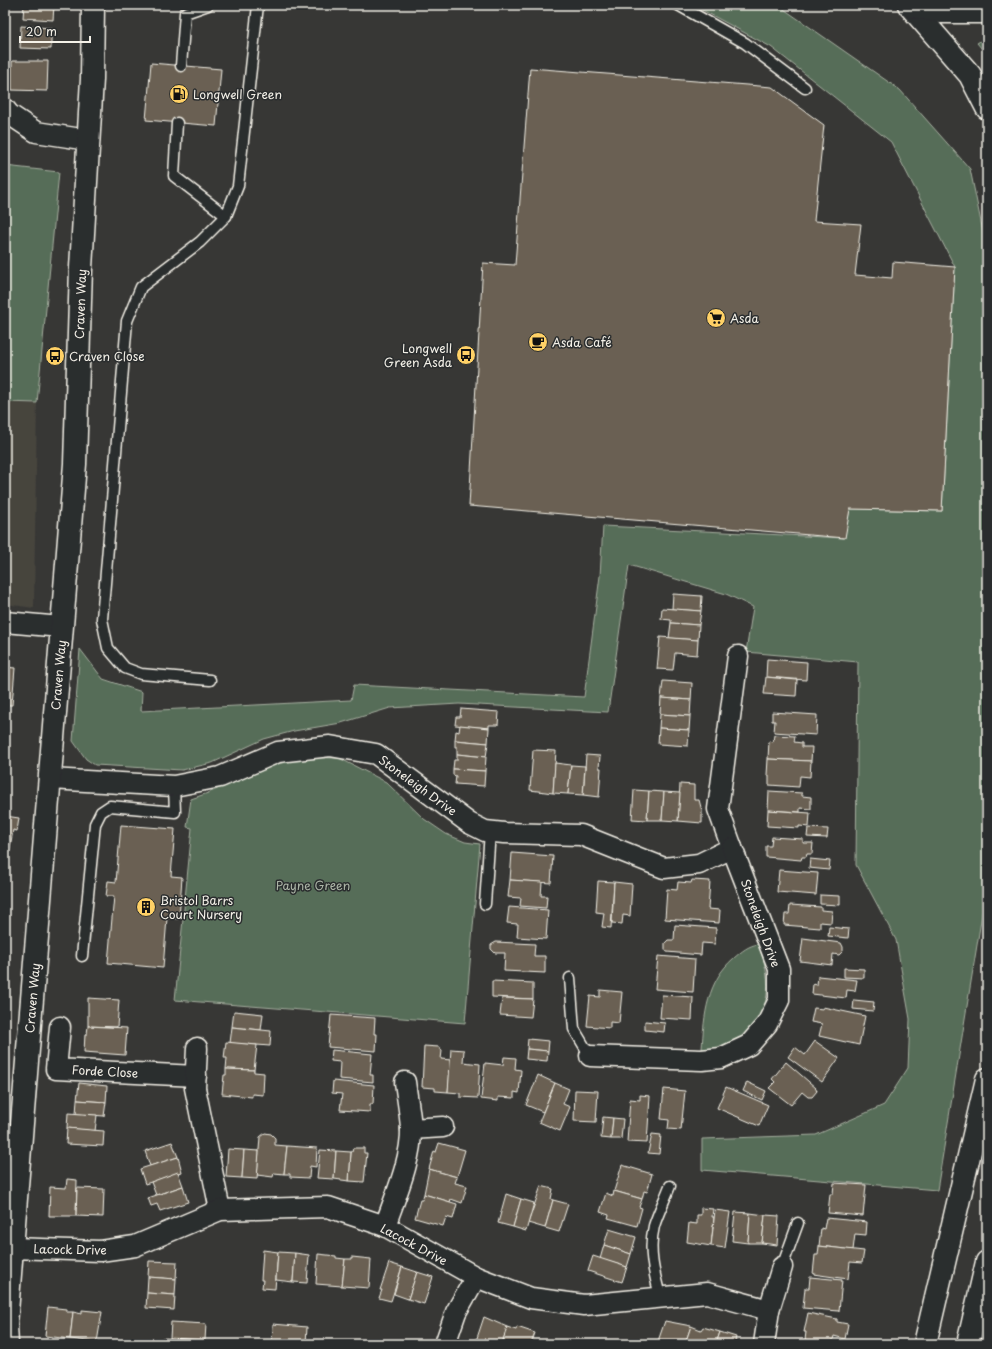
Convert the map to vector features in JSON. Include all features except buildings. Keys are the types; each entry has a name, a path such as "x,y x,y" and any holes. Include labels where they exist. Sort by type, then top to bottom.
{"main road":[{"name":"Craven Way","path":"7,1344 6,1325 75,464 81,268 93,5"},
{"path":"910,6 941,12 981,14 987,12"},
{"path":"910,6 970,75 987,108"},
{"path":"925,1344 987,1079"},
{"path":"968,1344 987,1262"}],"street":[{"path":"5,110 36,132 88,140"},
{"path":"5,622 62,627"},
{"name":"Stoneleigh Drive","path":"590,1056 702,1060 721,1058 749,1045 768,1024 779,1000 779,969 718,809 738,656"},
{"name":"Stoneleigh Drive","path":"50,779 174,786 220,777 278,752 330,746 376,754 469,823 485,831 581,835 664,868 699,864 732,848"},
{"name":"Forde Close","path":"60,1027 56,1069 196,1076"},
{"path":"197,1048 195,1088 220,1210"},
{"path":"385,1226 401,1182 410,1144 411,1129 405,1082"},
{"path":"411,1129 443,1127"},
{"name":"Lacock Drive","path":"12,1248 100,1251 135,1246 220,1210 328,1207 385,1226 476,1278 531,1298 584,1305 660,1296 707,1293 769,1310"},
{"path":"764,1344 769,1310 782,1267"},
{"path":"445,1344 456,1312 476,1278"}],"lane":[{"path":"181,66 185,14 208,5"},
{"path":"210,680 141,674 125,668 108,648 102,619 127,321 141,287 200,242 226,216 238,186 258,5"},
{"path":"678,5 745,43 805,88"},
{"path":"177,123 174,176 226,216"},
{"path":"82,956 95,824 101,812 110,806 175,812 174,786"},
{"path":"485,904 490,831"},
{"path":"570,978 574,1029 590,1056"},
{"path":"660,1296 652,1267 651,1246 654,1227 670,1186"},
{"path":"782,1267 798,1223"}],"shaded area":[{"path":"5,202 54,232 37,403 34,608 5,604"}],"green space":[{"path":"693,5 778,5 900,90 970,169 987,251 987,842 985,896 937,1190 702,1170 702,1139 816,1135 884,1105 908,1068 910,1019 896,940 856,865 858,662 746,652 753,607 726,594 629,565 608,712 459,704 390,708 341,723 294,731 264,739 212,763 182,770 95,765 86,759 73,741 80,649 103,679 142,692 141,711 351,700 354,685 584,697 600,576 603,526 844,538 850,509 942,511 955,267 891,142 771,47"},
{"path":"987,37 987,55 977,43"},
{"path":"5,166 59,172 37,403 5,402"},
{"name":"Payne Green","path":"300,757 339,758 386,782 424,819 446,834 465,842 480,844 465,1023 175,1000 192,828 187,827 191,799 268,767"},
{"path":"758,944 766,968 767,980 766,1001 762,1012 746,1032 733,1044 721,1048 702,1049 706,1011 718,977 725,967 740,953 748,947"}],"place":[{"name":"Longwell Green","path":"179,94"},
{"name":"Asda","path":"716,318"},
{"name":"Asda Café","path":"538,342"},
{"name":"Longwell Green Asda","path":"466,355"},
{"name":"Craven Close","path":"55,356"},
{"name":"Bristol Barrs Court Nursery","path":"146,907"}]}
